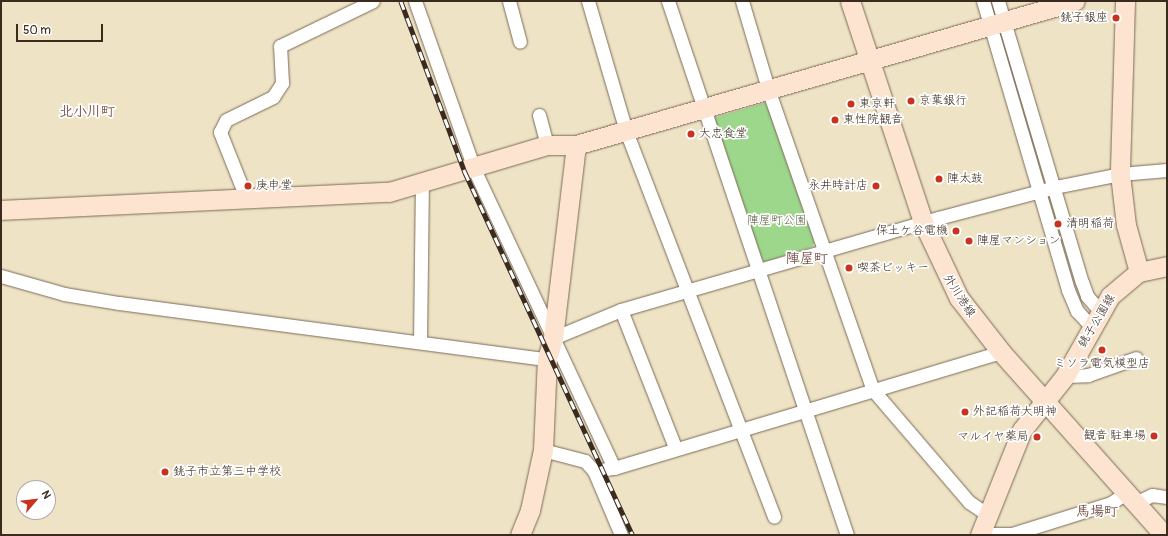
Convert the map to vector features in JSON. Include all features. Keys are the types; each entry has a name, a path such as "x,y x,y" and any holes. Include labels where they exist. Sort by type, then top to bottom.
{"street":[{"path":"246,200 220,132 226,120 273,97 282,83 280,46 373,1"},
{"path":"415,1 474,169 614,468"},
{"path":"509,1 520,42"},
{"path":"588,1 626,130 774,517"},
{"path":"668,1 702,108 847,535"},
{"path":"742,1 768,88 873,390 969,502 987,514"},
{"name":"外川港線","path":"850,1 868,60 923,222 959,298 1001,352 1046,400 1164,535"},
{"path":"984,1 997,22 1055,187 1082,282 1096,319"},
{"path":"998,1 997,22 1040,191 1072,301 1096,319"},
{"path":"997,22 1006,1"},
{"path":"1,210 368,195 422,183 474,169 548,145 576,145 768,88 1075,1"},
{"path":"1125,1 1120,174 1126,225 1139,272"},
{"path":"539,115 548,145"},
{"path":"520,535 530,510 543,450 547,359 553,338 576,145"},
{"path":"553,338 621,310 687,290 757,272 923,222 1055,187 1120,174 1167,170"},
{"path":"420,342 422,183"},
{"name":"銚子公園線","path":"981,534 987,514 1022,430 1065,376 1096,319 1119,286 1139,272 1167,266"},
{"path":"1,276 71,295 547,359"},
{"path":"621,310 675,447"},
{"path":"594,471 614,468 675,447 740,431 1001,352"},
{"path":"1065,376 1088,375 1136,358"},
{"path":"543,450 585,461 594,471 617,533"},
{"path":"981,534 1012,534 1047,530 1111,503 1152,495 1167,497"}],"green space":[{"name":"陣屋町公園","path":"767,102 815,242 812,247 765,262 760,257 713,118"}],"railway":[{"path":"401,1 465,172 633,535"}],"place":[{"name":"銚子銀座","path":"1116,18"},
{"name":"京葉銀行","path":"911,101"},
{"name":"東京軒","path":"851,104"},
{"name":"東性院観音","path":"835,120"},
{"name":"大忠食堂","path":"691,134"},
{"name":"陣太鼓","path":"939,179"},
{"name":"庚申堂","path":"248,186"},
{"name":"永井時計店","path":"876,186"},
{"name":"清明稲荷","path":"1058,224"},
{"name":"保土ケ谷電機","path":"956,231"},
{"name":"陣屋マンション","path":"969,241"},
{"name":"喫茶ビッキー","path":"849,268"},
{"name":"ミソラ電気模型店","path":"1102,350"},
{"name":"外記稲荷大明神","path":"965,412"},
{"name":"観音 駐車場","path":"1154,436"},
{"name":"マルイヤ薬局","path":"1037,437"},
{"name":"銚子市立第三中学校","path":"165,472"}],"district":[{"name":"北小川町","path":"87,112"},
{"name":"陣屋町","path":"807,259"},
{"name":"馬場町","path":"1097,512"}]}
